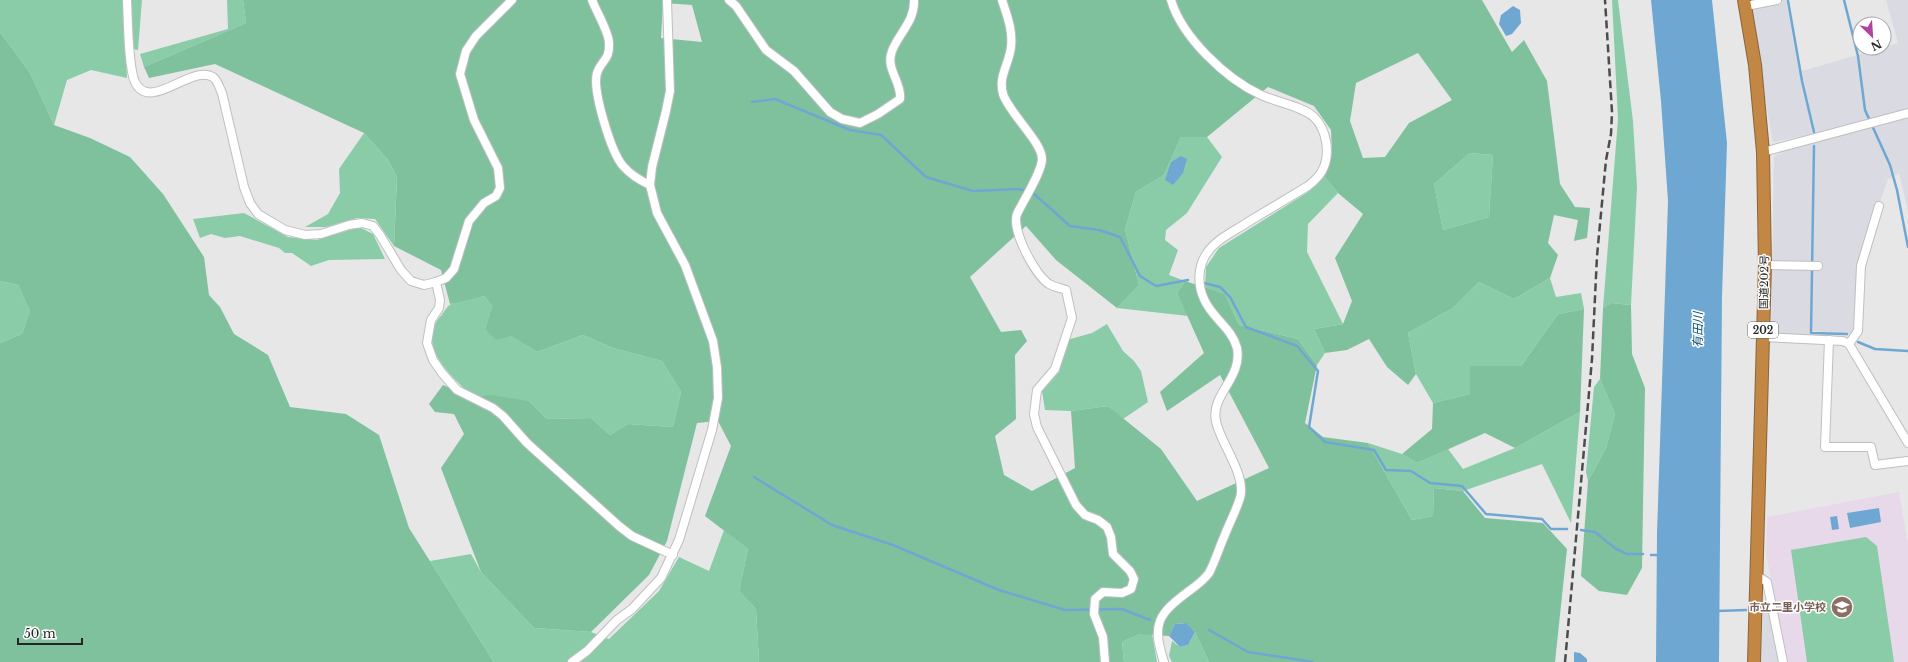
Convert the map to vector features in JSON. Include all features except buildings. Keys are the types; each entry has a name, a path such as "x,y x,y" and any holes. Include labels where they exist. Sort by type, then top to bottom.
{"highway":[{"name":"国道202号","path":"1745,3 1755,65 1763,152 1765,265 1754,662"}],"street":[{"path":"127,0 130,56 135,83 139,89 154,93 197,76 206,75 217,82 222,93 244,187 250,203 258,214 285,230 305,235 320,234 349,225 362,223 373,226 380,235 400,270 411,282 424,285 446,278 454,269 469,221 484,203 496,196 500,188 498,168 474,120 460,74 466,52 476,36 512,0"},
{"path":"592,0 610,41 608,57 597,71 596,84 611,146 623,166 642,181 650,185"},
{"path":"572,662 587,652 618,620 649,593 661,578 673,555 712,430 718,398 717,367 712,341 684,265 657,213 650,185 652,167 670,91 668,0"},
{"path":"729,0 736,6 766,50 794,71 830,112 842,119 860,123 878,114 900,99 901,91 890,68 892,51 909,24 914,0"},
{"path":"1002,0 1011,28 1011,48 1000,82 1004,96 1038,147 1042,159 1032,187 1017,216 1020,236 1032,263 1048,284 1066,290 1072,318 1055,369 1037,390 1034,414 1037,427 1076,505 1085,514 1098,520 1107,527 1111,536 1113,554 1130,571 1134,579 1131,589 1122,593 1103,592 1095,599 1094,614 1103,637 1105,662"},
{"path":"1164,662 1158,645 1158,630 1162,617 1168,606 1198,585 1208,574 1241,496 1240,480 1216,421 1216,403 1230,382 1237,365 1237,349 1232,335 1204,300 1199,283 1201,266 1208,252 1220,240 1308,186 1318,178 1323,170 1327,153 1326,137 1313,117 1291,106 1260,95 1221,68 1183,26 1171,0"},
{"path":"1745,3 1777,0"},
{"path":"1763,152 1908,114"},
{"path":"1849,344 1858,331 1860,266 1879,206"},
{"path":"1765,265 1813,266"},
{"path":"436,282 440,300 439,308 431,320 427,343 433,360 442,374 457,390 493,408 503,416 527,443 619,526 632,536 673,555"},
{"path":"1763,337 1844,341 1849,344 1908,443"},
{"path":"1828,340 1825,447 1871,447 1875,465 1908,461"},
{"path":"1756,575 1767,582 1783,662"}],"shaded area":[{"path":"1751,0 1786,0 1799,72 1854,56 1892,56 1892,45 1898,43 1892,16 1890,16 1886,0 1908,0 1908,110 1819,133 1773,142 1763,89"},
{"path":"1908,117 1908,211 1899,173 1888,179 1858,264 1856,330 1851,334 1813,331 1807,335 1771,333 1774,156"},
{"name":"市立二里小学校","path":"1899,492 1908,545 1908,662 1787,662 1766,553 1767,517"},
{"path":"1763,612 1771,612 1780,662 1761,662"}],"green space":[{"path":"0,0 123,0 127,78 91,70 67,80 54,125 30,73 0,32"},
{"path":"131,0 142,0 138,50 133,49"},
{"path":"227,0 243,0 246,23 144,67 140,54 228,29"},
{"path":"243,0 1482,0 1512,52 1524,40 1547,81 1560,184 1575,207 1590,208 1587,238 1574,241 1578,220 1554,215 1548,243 1558,255 1550,278 1514,299 1479,282 1453,308 1408,333 1416,374 1408,385 1387,367 1369,339 1347,350 1325,353 1314,329 1343,324 1352,301 1335,258 1363,214 1338,193 1324,176 1332,153 1331,130 1314,106 1268,87 1207,137 1181,137 1164,175 1136,192 1125,229 1139,285 1117,308 1056,260 1026,226 970,277 1001,332 1021,330 1027,341 1015,355 1016,419 995,436 1004,475 1032,491 1075,468 1071,411 1108,406 1161,449 1197,501 1269,468 1220,375 1167,411 1160,392 1204,353 1177,293 1185,281 1225,294 1239,325 1298,339 1317,365 1305,423 1323,437 1368,443 1412,520 1433,516 1434,488 1463,491 1485,518 1543,523 1567,549 1555,662 1209,662 1195,632 1185,623 1175,624 1169,636 1140,634 1122,642 1124,662 759,662 756,609 739,591 748,549 705,516 731,446 718,421 697,423 667,541 649,575 591,632 534,628 481,572 441,468 464,434 454,414 435,412 429,404 443,385 474,398 491,395 529,401 547,419 591,418 610,435 628,424 673,427 681,392 662,361 613,348 583,335 537,352 511,336 496,340 485,329 492,306 484,296 450,304 441,270 394,246 397,177 388,160 364,133 215,64 149,78 144,67 246,23","holes":["663,3 692,5 702,42 661,38","1418,53 1452,100 1409,123 1385,157 1363,158 1350,121 1356,83","1470,153 1493,155 1489,217 1443,230 1434,184"]},
{"path":"1612,0 1618,0 1633,121 1637,187 1631,305 1611,303 1603,308 1618,119"},
{"path":"0,32 30,73 54,125 90,138 130,157 163,194 204,257 209,295 220,307 234,334 268,355 290,407 346,414 379,435 409,528 494,662 0,662 0,343 22,334 30,311 18,285 0,281"},
{"path":"364,133 388,160 397,177 394,246 375,219 357,218 326,227 305,227 328,214 340,193 339,169"},
{"path":"1181,137 1207,137 1222,157 1187,213 1166,230 1165,240 1178,250 1169,275 1185,281 1177,293 1188,316 1117,308 1139,285 1125,229 1136,192 1164,175"},
{"path":"1470,153 1493,155 1489,217 1443,230 1434,184"},
{"path":"1324,176 1338,193 1308,224 1307,252 1343,324 1314,329 1325,353 1317,365 1298,339 1239,325 1225,294 1205,288 1206,267 1219,248 1308,192"},
{"path":"244,213 288,237 317,240 359,227 373,234 385,259 329,260 311,266 292,253 285,253 279,248 240,236 225,238 211,234 200,238 193,219"},
{"path":"1550,278 1556,297 1581,293 1584,309 1558,314 1521,366 1470,366 1470,394 1433,403 1416,374 1408,333 1453,308 1479,282 1514,299"},
{"path":"0,281 18,285 30,311 22,334 0,343"},
{"path":"484,296 492,306 485,329 511,336 537,352 583,335 613,348 662,361 681,392 673,427 628,424 610,435 591,418 547,419 529,401 474,398 440,362 432,340 433,329 439,318 450,305 455,302"},
{"path":"1611,303 1631,305 1632,354 1645,388 1642,568 1627,595 1599,591 1581,576 1588,481 1606,448 1615,414 1600,379 1603,308"},
{"path":"1584,309 1580,412 1515,448 1485,433 1417,463 1402,454 1432,429 1433,403 1470,394 1470,366 1521,366 1558,314"},
{"path":"1107,324 1123,351 1134,361 1141,371 1148,402 1123,419 1108,406 1071,411 1045,410 1042,391 1059,372 1067,340 1092,333"},
{"path":"1600,379 1615,414 1606,448 1588,481 1586,472 1594,387"},
{"path":"1580,412 1571,523 1542,464 1463,491 1434,488 1433,516 1412,520 1368,443 1402,454 1417,463 1448,449 1463,469 1515,448"},
{"path":"724,530 748,549 739,591 756,609 759,662 494,662 430,561 471,554 481,572 534,628 591,632 609,639 659,591 679,557 709,571"},
{"path":"1866,537 1877,546 1894,662 1807,662 1791,550"},
{"path":"1195,632 1209,662 1172,662 1169,656 1172,641 1180,647 1188,645"},
{"path":"1140,634 1152,634 1157,662 1124,662 1122,642"}],"water":[{"name":"有田川","path":"1651,0 1712,0 1727,143 1722,297 1719,662 1656,662 1657,533 1668,201 1661,101"},
{"path":"1513,6 1520,10 1521,23 1512,34 1506,36 1499,24 1501,15"},
{"path":"1181,156 1187,159 1183,173 1173,185 1165,180 1171,162"},
{"path":"1879,508 1881,522 1850,528 1847,513"},
{"path":"1837,516 1839,529 1832,530 1830,517"},
{"path":"1186,623 1195,632 1188,645 1180,647 1169,636 1175,624"},
{"path":"1574,652 1580,653 1587,659 1587,662 1574,662"}],"waterway":[{"path":"1844,0 1858,56 1865,110 1890,165 1897,190 1908,247"},
{"path":"1788,1 1802,81 1814,132"},
{"path":"752,102 775,99 850,130 881,135 926,177 973,191 1019,189 1033,193 1070,226 1099,230 1120,237 1140,276 1156,286 1188,280"},
{"path":"1814,146 1811,333 1847,334"},
{"path":"1204,283 1220,287 1230,297 1246,327 1297,346 1318,371 1309,427 1325,442 1374,450 1386,470 1411,471 1430,483 1462,486 1486,514 1542,519 1551,529 1567,529"},
{"path":"1858,342 1875,349 1908,351"},
{"path":"754,477 832,525 893,545 999,590 1065,610 1122,609 1150,620"},
{"path":"1581,530 1595,532 1616,549 1627,554 1643,554"},
{"path":"1651,555 1659,555"},
{"path":"1717,611 1746,610"},
{"path":"1762,610 1769,610 1769,612"},
{"path":"1209,630 1248,652 1313,662"}],"railway":[{"path":"1565,662 1592,359 1597,256 1606,160 1611,134 1612,112 1605,0"}],"place":[{"name":"市立二里小学校","path":"1842,607"}]}
